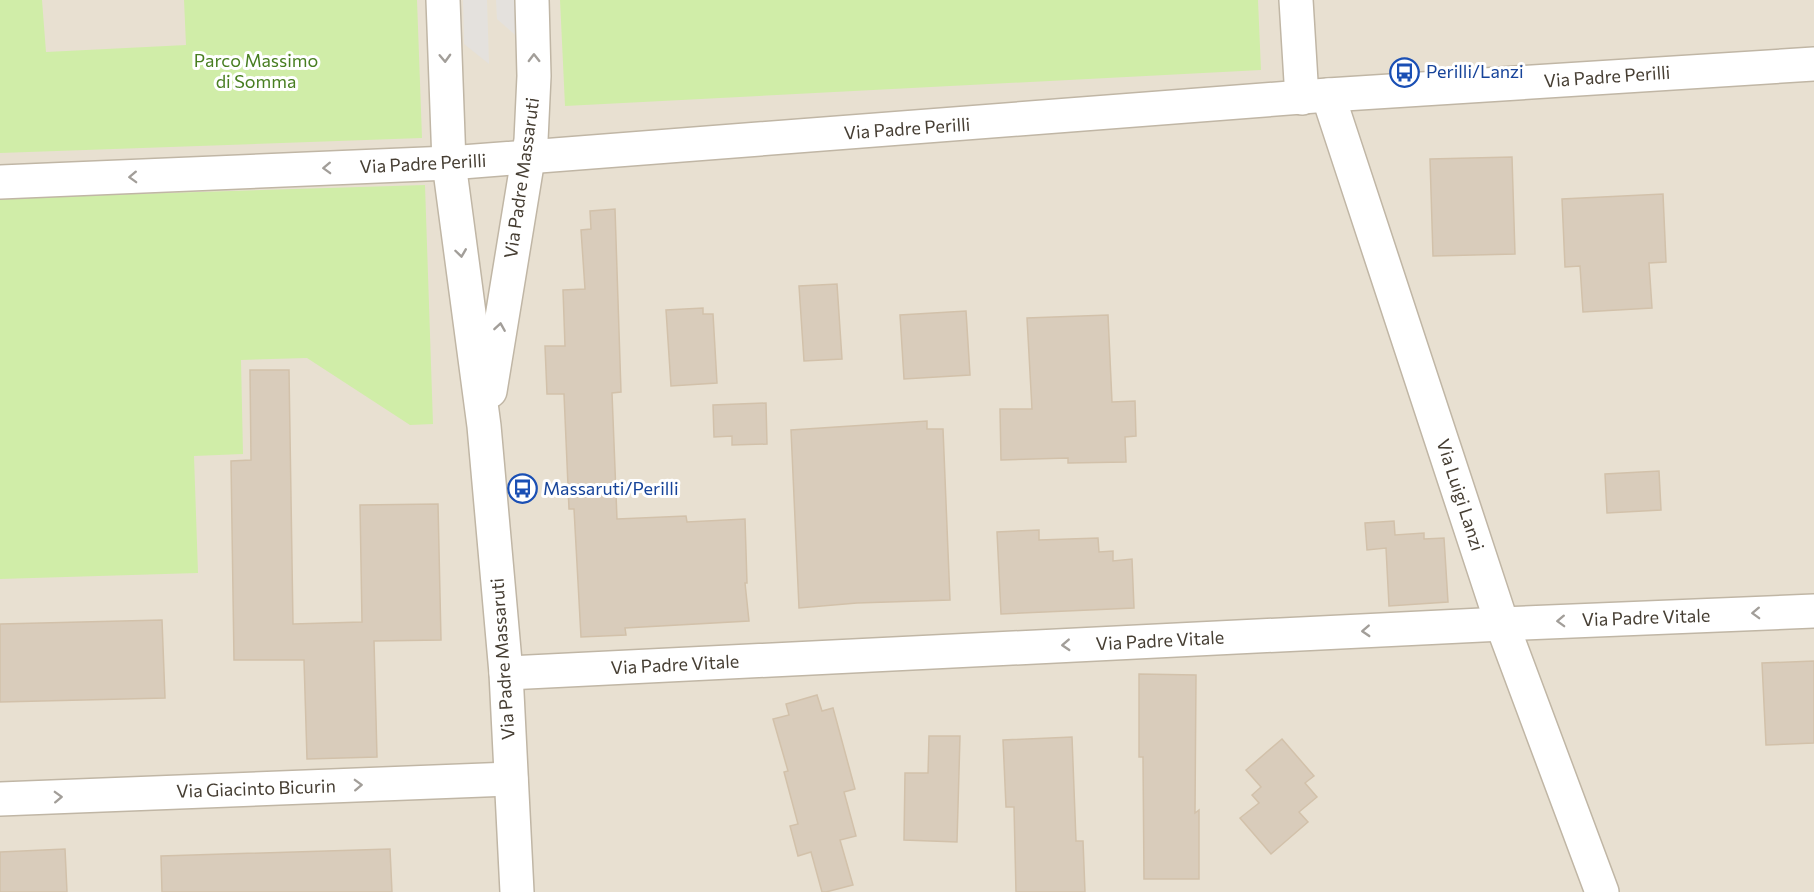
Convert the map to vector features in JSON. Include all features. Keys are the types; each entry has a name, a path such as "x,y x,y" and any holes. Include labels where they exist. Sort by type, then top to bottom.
{"street":[{"name":"Via Padre Massaruti","path":"443,0 449,163 484,426 506,673 518,892"},
{"name":"Via Padre Massaruti","path":"484,426 528,158 534,87 532,0"},
{"name":"Via Luigi Lanzi","path":"1296,0 1315,96 1502,624 1602,892"},
{"name":"Via Padre Perilli","path":"0,182 528,158 1315,96 1814,64"},
{"name":"Via Padre Vitale","path":"506,673 1814,611"},
{"name":"Via Giacinto Bicurin","path":"0,799 511,779"}],"shaded area":[{"path":"0,0 1814,0 1814,892 0,892"},
{"path":"463,0 487,0 489,64 464,44"},
{"path":"496,0 519,0 521,40 497,19"}],"green space":[{"name":"Parco Massimo di Somma","path":"0,0 42,0 46,52 186,45 184,0 417,0 422,138 0,153"},
{"path":"560,0 1258,0 1261,70 565,106"},
{"path":"425,185 433,424 410,425 307,358 241,360 243,454 194,456 198,573 0,579 0,198"}],"building":[{"path":"1512,157 1515,254 1433,256 1430,159"},
{"path":"1663,194 1666,262 1649,263 1652,308 1583,312 1580,266 1565,267 1562,199"},
{"path":"615,209 621,392 612,393 617,519 686,516 687,522 745,519 747,583 745,583 749,621 625,628 626,635 581,637 574,509 569,509 564,394 547,394 545,346 565,346 563,290 585,289 581,230 591,229 590,211"},
{"path":"837,284 842,359 804,361 799,286"},
{"path":"703,308 703,314 713,314 717,383 671,386 666,310"},
{"path":"966,311 970,375 904,379 900,315"},
{"path":"1108,315 1112,402 1135,401 1136,436 1125,437 1126,462 1068,463 1068,458 1001,460 1000,409 1032,409 1027,318"},
{"path":"250,370 289,370 293,624 362,622 360,505 438,504 441,640 374,641 377,757 307,759 304,660 234,660 231,461 251,460"},
{"path":"766,403 767,444 732,445 732,436 714,437 713,405"},
{"path":"927,421 927,429 943,429 950,600 857,603 799,608 791,430"},
{"path":"1659,471 1661,510 1607,513 1605,474"},
{"path":"1394,521 1395,535 1424,533 1424,539 1444,538 1448,602 1389,606 1386,548 1367,550 1365,523"},
{"path":"1039,530 1039,540 1098,538 1099,552 1113,551 1113,561 1132,559 1134,608 1001,614 997,532"},
{"path":"162,620 165,698 0,702 0,624"},
{"path":"1814,661 1814,743 1766,745 1762,663"},
{"path":"1139,674 1196,675 1195,813 1199,810 1199,879 1144,879 1143,757 1139,757"},
{"path":"817,695 822,711 833,708 855,789 844,792 856,836 840,840 853,885 826,892 822,892 811,852 798,856 790,826 798,824 784,772 788,771 773,719 789,715 786,704"},
{"path":"929,736 960,736 957,842 904,840 905,773 928,773"},
{"path":"1072,737 1076,841 1083,841 1085,892 1016,892 1014,807 1006,807 1003,740"},
{"path":"1282,739 1314,776 1305,783 1317,797 1299,812 1308,822 1271,854 1240,818 1259,803 1252,795 1261,787 1246,770"},
{"path":"65,849 67,892 0,892 0,852"},
{"path":"390,849 392,892 162,892 161,856"}],"place":[{"name":"Perilli/Lanzi","path":"1405,72"},
{"name":"Massaruti/Perilli","path":"522,489"}]}
